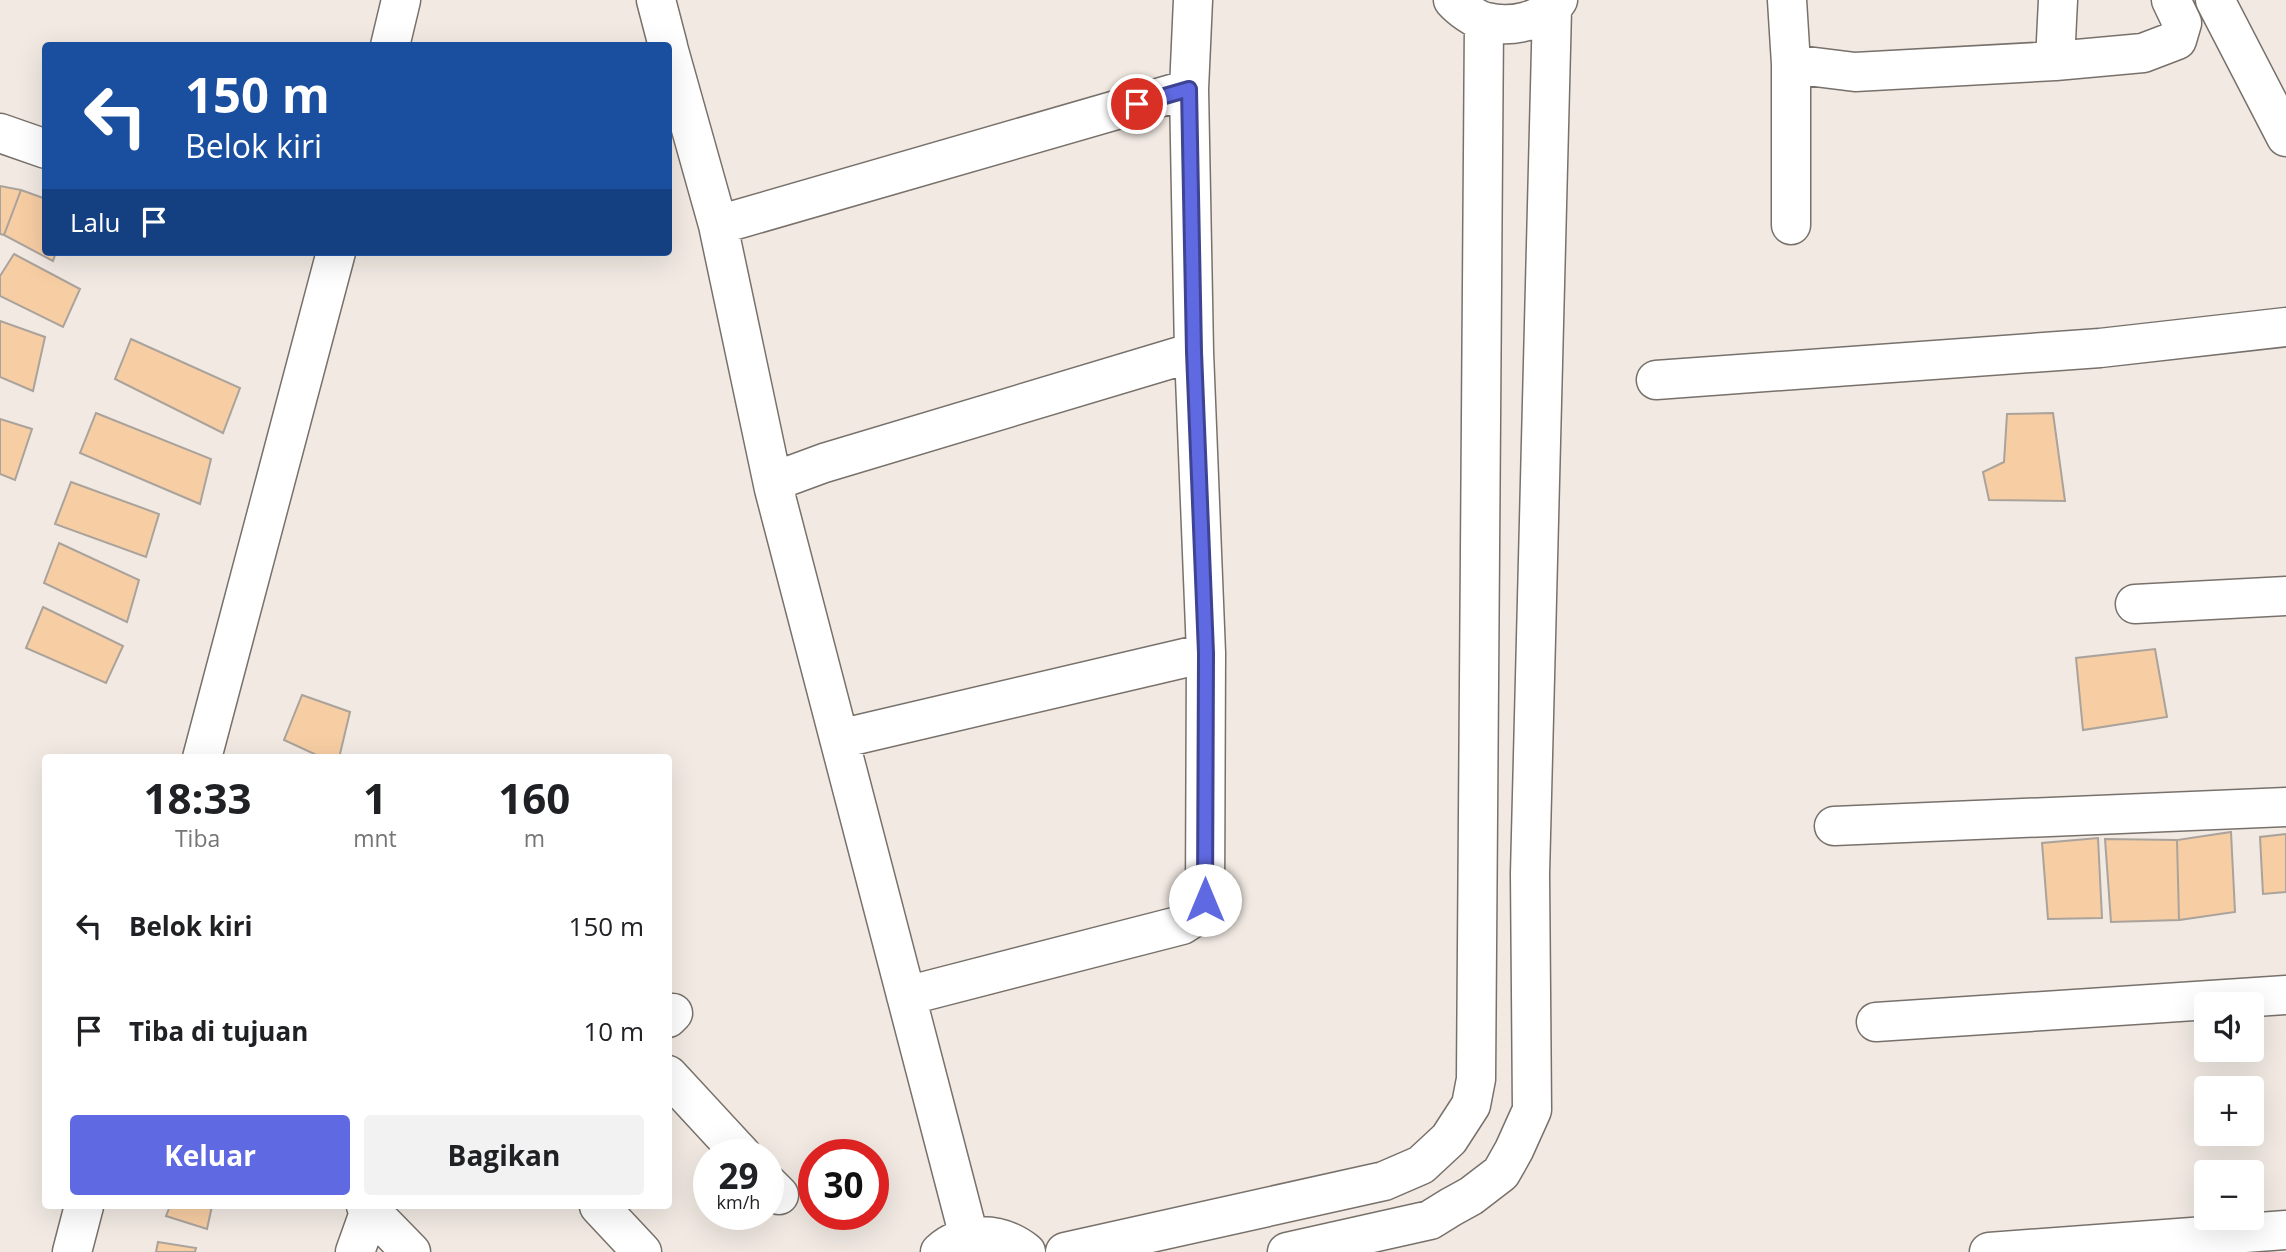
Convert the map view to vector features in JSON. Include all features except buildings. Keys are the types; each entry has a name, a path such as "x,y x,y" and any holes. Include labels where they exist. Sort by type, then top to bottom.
{"street":[{"path":"391,42 401,0"},
{"path":"656,0 667,42"},
{"path":"906,996 1182,925 1196,916 1205,900 1206,653 1194,352 1189,89 1193,0"},
{"path":"1453,0 1484,22 1520,24 1555,5"},
{"path":"1787,0 1791,64 1791,225"},
{"path":"2055,61 2058,0"},
{"path":"1791,64 1855,72 2055,61 2143,53 2177,40 2182,23 2171,0"},
{"path":"2214,0 2286,137"},
{"path":"1287,1252 1430,1220 1461,1202 1501,1173 1532,1110 1530,896 1555,5"},
{"path":"1065,1252 1384,1181 1421,1166 1448,1139 1471,1105 1476,1079 1484,22"},
{"path":"672,60 718,225 774,489 906,996 955,1245 993,1236 1016,1244 1026,1252"},
{"path":"718,225 1189,89"},
{"path":"0,133 42,148"},
{"path":"203,754 335,256"},
{"path":"1656,380 2100,348 2286,327"},
{"path":"774,489 786,477 824,463 1194,352"},
{"path":"1480,544 1538,550"},
{"path":"2135,604 2286,596"},
{"path":"839,739 1206,653"},
{"path":"1834,827 2286,807"},
{"path":"1876,1022 2286,995"},
{"path":"672,1079 727,1139"},
{"path":"1270,1206 1280,1252"},
{"path":"72,1252 83,1209"},
{"path":"355,1252 368,1209"},
{"path":"369,1209 411,1252"},
{"path":"602,1209 642,1252"},
{"path":"1989,1252 2286,1230"}],"route":[{"path":"1137,104 1189,89 1194,352 1206,653 1205,900"}]}
